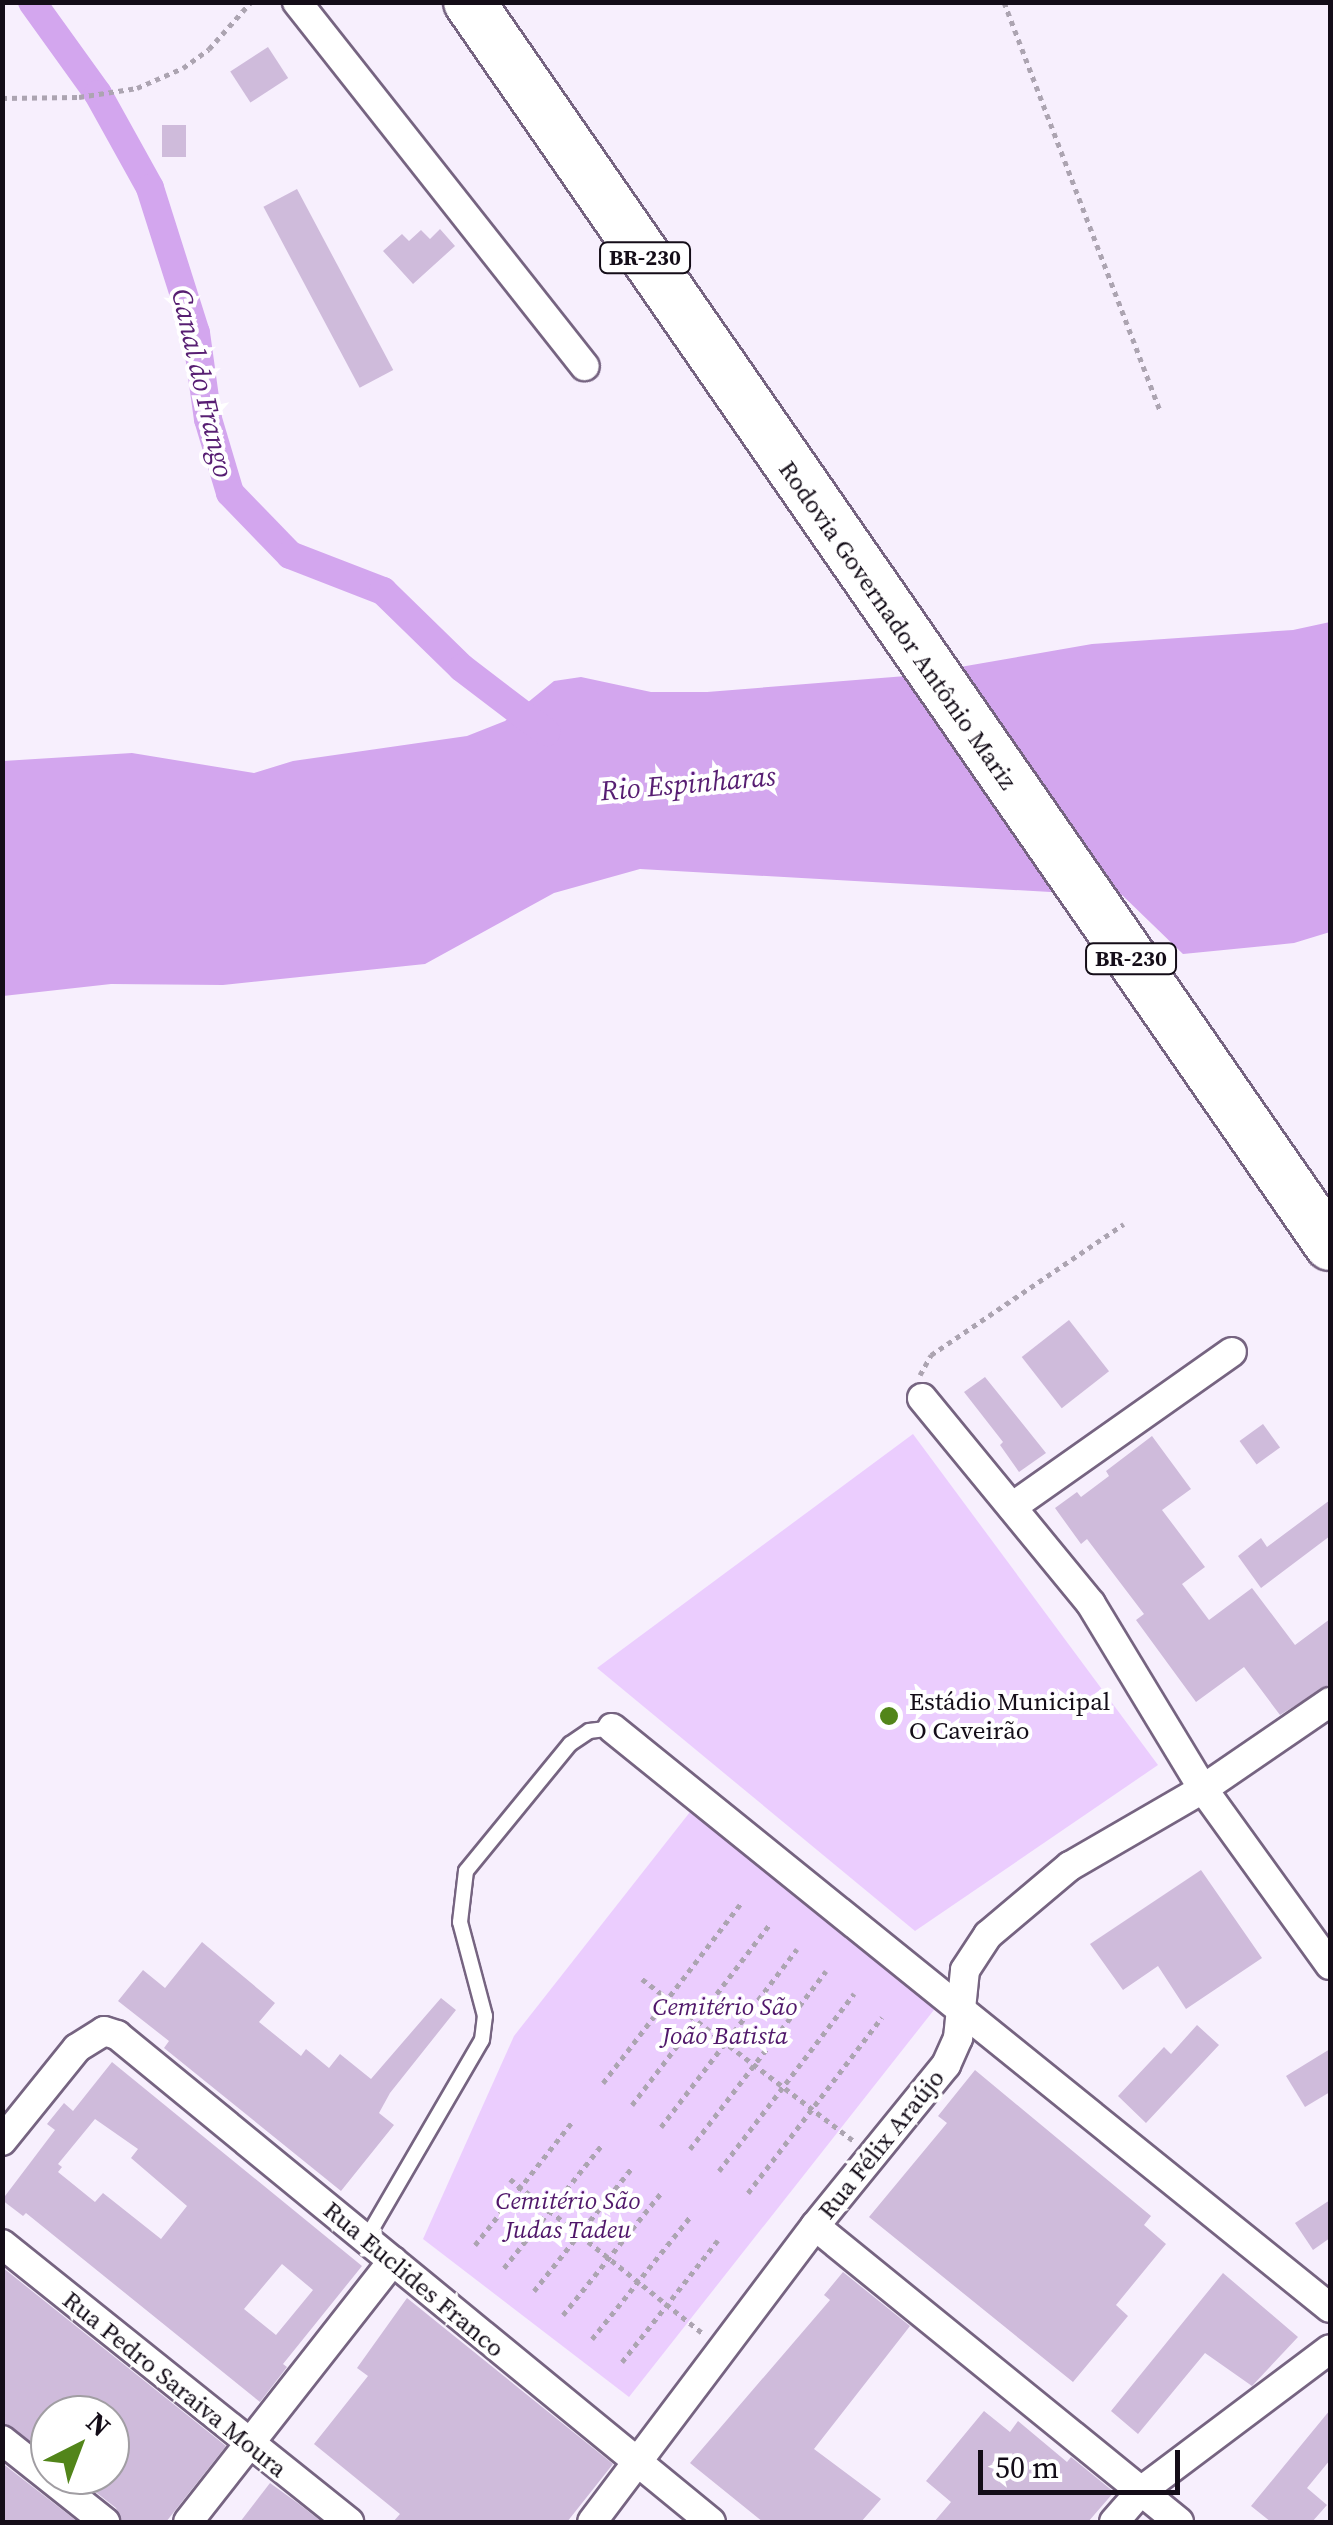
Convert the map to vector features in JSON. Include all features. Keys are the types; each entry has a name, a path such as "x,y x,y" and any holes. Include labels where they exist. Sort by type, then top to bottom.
{"highway":[{"name":"Rodovia Governador Antônio Mariz","path":"470,2 1330,1245"}],"street":[{"path":"297,2 584,366"},
{"path":"1012,1507 1232,1352"},
{"path":"922,1398 1092,1604 1202,1789 1330,1964"},
{"name":"Rua Félix Araújo","path":"592,2522 815,2226 946,2065 963,2012 965,1970 988,1935 1070,1866 1202,1789 1330,1702"},
{"path":"612,1728 1330,2308"},
{"name":"Rua Euclides Franco","path":"2,2141 77,2048 104,2031 117,2035 710,2522"},
{"path":"815,2226 1178,2522"},
{"name":"Rua Pedro Saraiva Moura","path":"2,2244 349,2522"},
{"path":"188,2522 393,2261"},
{"path":"1114,2522 1141,2491 1330,2349"},
{"path":"2,2440 104,2522"}],"lane":[{"path":"366,2239 482,2040 485,2016 460,1922 466,1871 570,1744 589,1731 612,1728"}],"path":[{"path":"2,98 80,98 138,88 183,68 209,49 251,2"},
{"path":"1004,2 1160,411"},
{"path":"922,1398 918,1380 931,1355 1124,1224"},
{"path":"603,2083 741,1902"},
{"path":"632,2105 769,1926"},
{"path":"661,2127 798,1948"},
{"path":"690,2149 826,1972"},
{"path":"642,1979 872,2155"},
{"path":"719,2171 854,1994"},
{"path":"748,2193 882,2018"},
{"path":"475,2244 572,2122"},
{"path":"504,2268 602,2145"},
{"path":"534,2292 631,2169"},
{"path":"510,2179 724,2351"},
{"path":"563,2315 660,2193"},
{"path":"592,2339 690,2216"},
{"path":"622,2362 718,2240"}],"green space":[{"name":"Estádio Municipal O Caveirão","path":"913,1434 1158,1765 915,1931 597,1668"},
{"path":"690,1812 937,2006 629,2397 423,2239 514,2036"}],"water":[{"path":"1330,622 1330,932 1294,943 1183,954 1122,895 1094,893 937,671 1092,644 1293,630"},
{"name":"Rio Espinharas","path":"931,674 1085,894 640,869 554,893 425,964 223,985 111,984 3,996 3,761 132,753 254,773 293,761 467,736 505,721 554,681 581,677 651,692 707,692"}],"building":[{"path":"268,47 288,78 250,103 230,72"},
{"path":"162,125 186,125 186,157 162,157"},
{"path":"297,189 393,370 360,388 263,207"},
{"path":"440,229 455,246 413,284 383,251 402,234 409,241 421,230 430,239"},
{"path":"1069,1320 1109,1371 1062,1408 1022,1357"},
{"path":"985,1377 1046,1453 1019,1472 1000,1445 1003,1442 964,1392"},
{"path":"1263,1424 1280,1447 1257,1465 1240,1441"},
{"path":"1152,1436 1191,1489 1162,1510 1205,1567 1182,1584 1209,1620 1252,1588 1295,1645 1330,1619 1330,1684 1280,1715 1244,1667 1196,1702 1136,1620 1144,1614 1087,1539 1081,1544 1055,1508 1077,1492 1081,1497 1109,1476 1106,1471"},
{"path":"1330,1500 1330,1536 1261,1588 1238,1556 1261,1538 1267,1547"},
{"path":"1201,1870 1262,1958 1186,2009 1158,1966 1123,1990 1090,1944"},
{"path":"202,1942 275,2003 259,2022 301,2056 306,2049 329,2068 340,2054 371,2079 441,1998 456,2010 390,2093 379,2113 394,2125 341,2191 164,2048 169,2041 118,2001 143,1970 165,1988"},
{"path":"1197,2025 1219,2045 1146,2123 1118,2096 1164,2047 1171,2054"},
{"path":"1330,2049 1330,2092 1305,2107 1286,2076"},
{"path":"112,2062 362,2266 283,2364 287,2367 260,2402 26,2213 23,2216 2,2200 55,2130 47,2124 64,2103 73,2111","holes":["95,2119 138,2149 131,2158 187,2206 161,2239 103,2193 95,2202 58,2172 62,2167 58,2164","282,2264 313,2290 276,2335 244,2309"]},
{"path":"975,2070 1151,2216 1144,2225 1166,2244 1116,2305 1128,2316 1073,2382 869,2217 947,2123 938,2116"},
{"path":"1330,2200 1330,2238 1313,2250 1295,2223"},
{"path":"2,2267 226,2446 166,2522 122,2522 116,2508 99,2495 130,2495 130,2395 30,2395 30,2442 2,2423"},
{"path":"843,2272 910,2326 814,2449 881,2499 861,2522 763,2522 690,2463 830,2300 824,2295"},
{"path":"1223,2273 1298,2337 1252,2386 1205,2353 1138,2434 1111,2411"},
{"path":"407,2298 613,2464 567,2522 393,2522 400,2514 314,2444 368,2376 357,2368"},
{"path":"1330,2410 1330,2460 1307,2488 1327,2505 1312,2522 1271,2522 1251,2506"},
{"path":"984,2411 1010,2432 1018,2421 1067,2462 1071,2457 1114,2492 1088,2522 934,2522 951,2502 926,2481"},
{"path":"2,2463 30,2485 30,2495 43,2495 78,2522 2,2522"},
{"path":"270,2483 299,2504 322,2522 240,2522"}],"waterway":[{"name":"Canal do Frango","path":"32,2 98,94 150,188 196,333 208,419 230,493 290,555 383,591 462,668 546,732"}],"place":[{"name":"Estádio Municipal O Caveirão","path":"889,1716"}],"park label":[{"name":"Cemitério São João Batista","path":"725,2022"},
{"name":"Cemitério São Judas Tadeu","path":"568,2216"}]}
